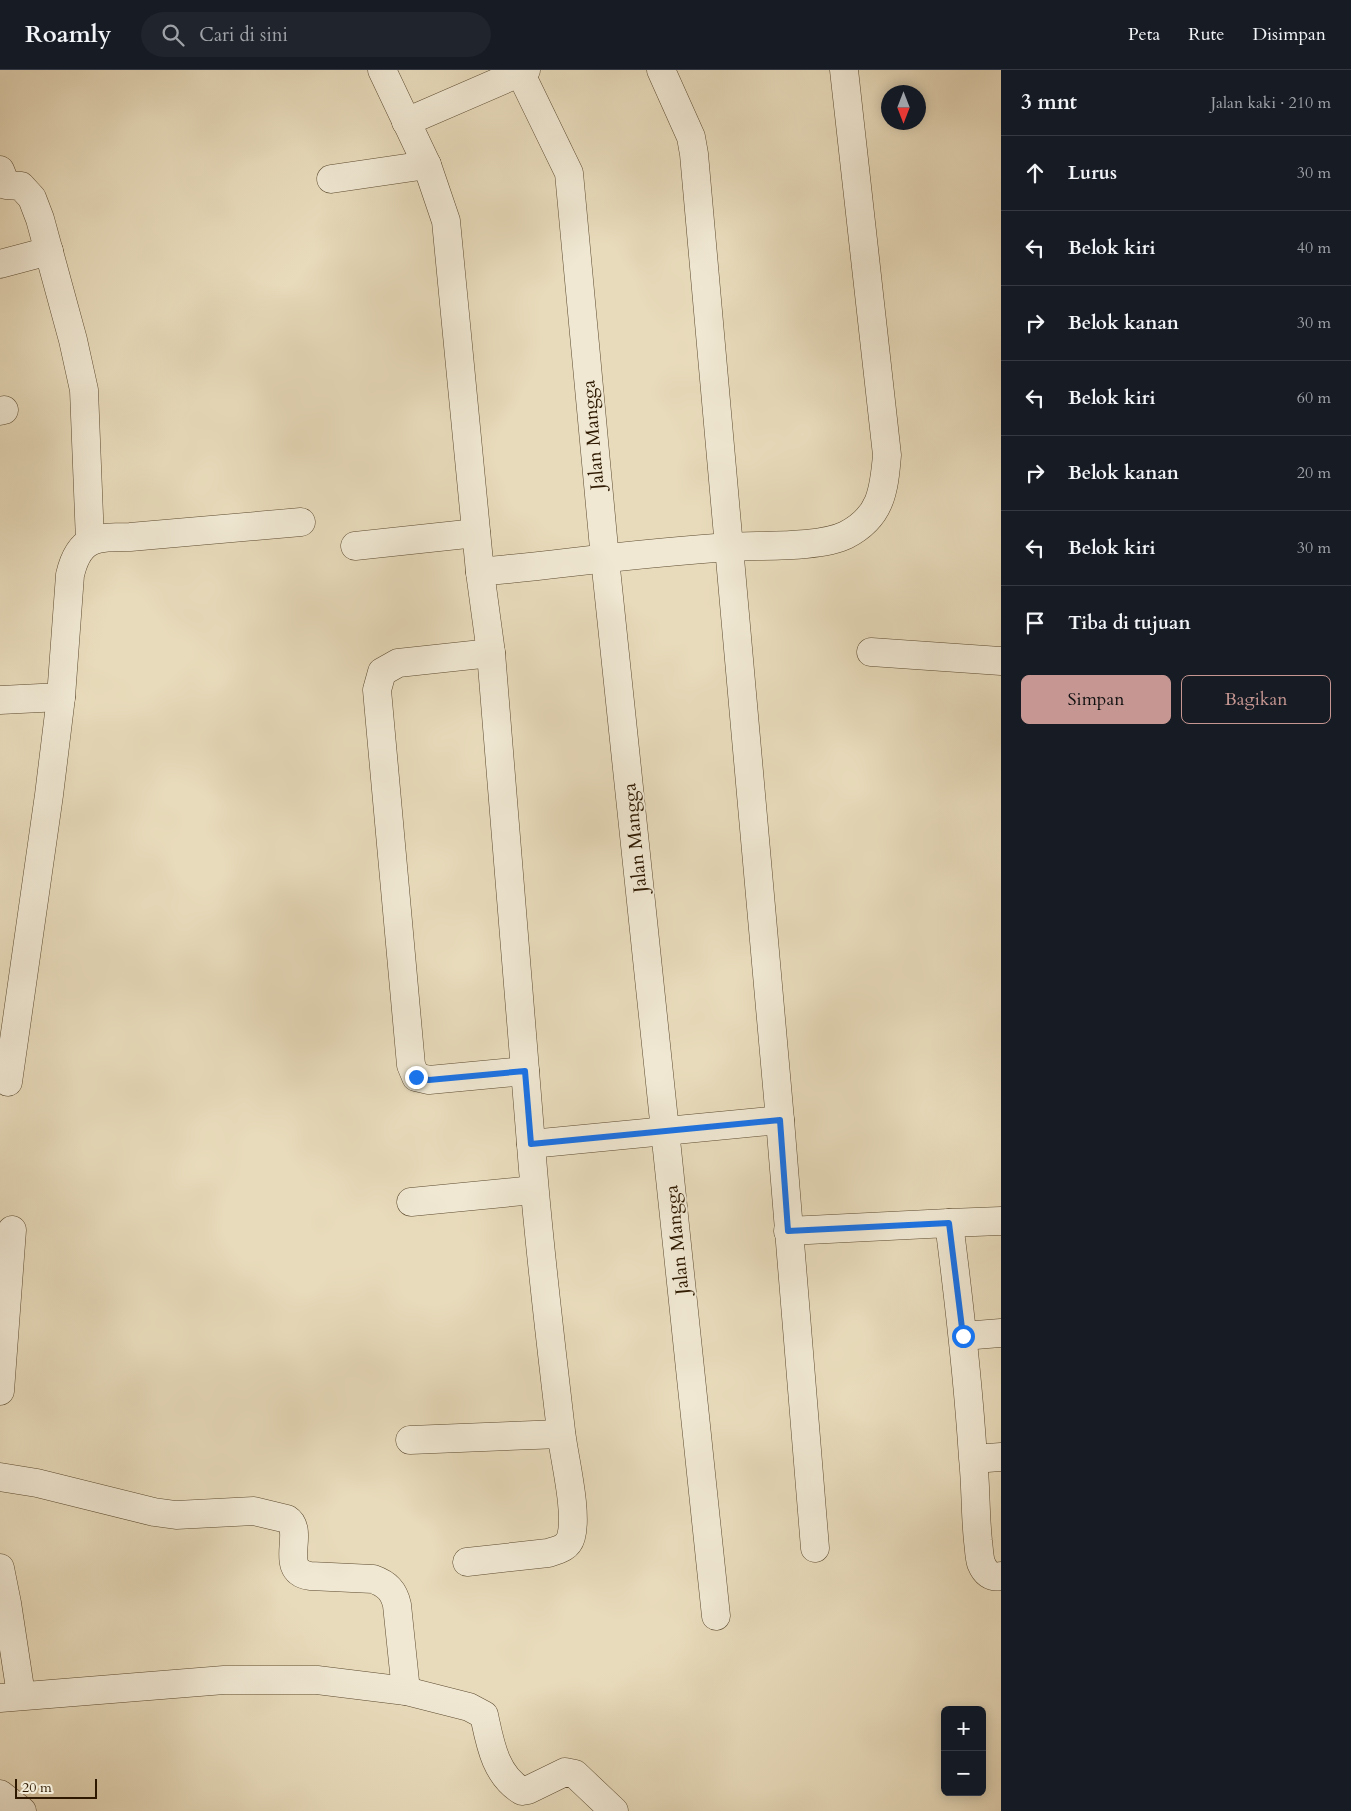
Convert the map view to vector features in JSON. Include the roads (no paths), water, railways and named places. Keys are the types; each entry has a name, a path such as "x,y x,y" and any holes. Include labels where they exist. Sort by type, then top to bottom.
{"street":[{"path":"382,70 427,165 446,221 480,572 491,654 534,1190 562,1434 573,1512 572,1535 569,1544 560,1550 467,1562"},
{"path":"661,70 691,137 694,154 780,1120 815,1548"},
{"path":"480,572 728,547 819,542 845,535 864,522 878,506 882,492 886,455 844,70"},
{"path":"406,122 522,71"},
{"name":"Jalan Mangga","path":"522,71 569,172 605,559 716,1616"},
{"path":"331,179 427,165"},
{"path":"2,180 21,186 32,198 40,219 73,340 84,390 90,541"},
{"path":"0,264 49,251"},
{"path":"8,1082 49,795 60,697 70,575 75,556 82,546 90,541 106,537 130,537 301,522"},
{"path":"355,546 476,533"},
{"path":"871,652 1001,661"},
{"path":"491,654 398,663 382,672 377,690 386,802 411,1066 416,1077 429,1080 525,1071"},
{"path":"0,700 60,697"},
{"path":"531,1144 780,1120"},
{"path":"411,1202 534,1190"},
{"path":"788,1231 1001,1221"},
{"path":"949,1223 963,1336 974,1459 976,1529 980,1557 985,1571 989,1575 994,1577 1001,1576"},
{"path":"0,1391 12,1230"},
{"path":"963,1336 1001,1333"},
{"path":"410,1440 562,1434"},
{"path":"974,1459 1001,1457"},
{"path":"0,1478 37,1483 154,1512 176,1515 254,1512 291,1521 294,1529 293,1560 296,1567 303,1574 373,1579 392,1590 397,1605 406,1691"},
{"path":"0,1568 7,1602 10,1697 224,1680 317,1680 406,1691 470,1707 484,1715 492,1754 516,1788 522,1791 528,1790 565,1772 575,1774 614,1811"},
{"path":"0,1794 22,1811"}]}
